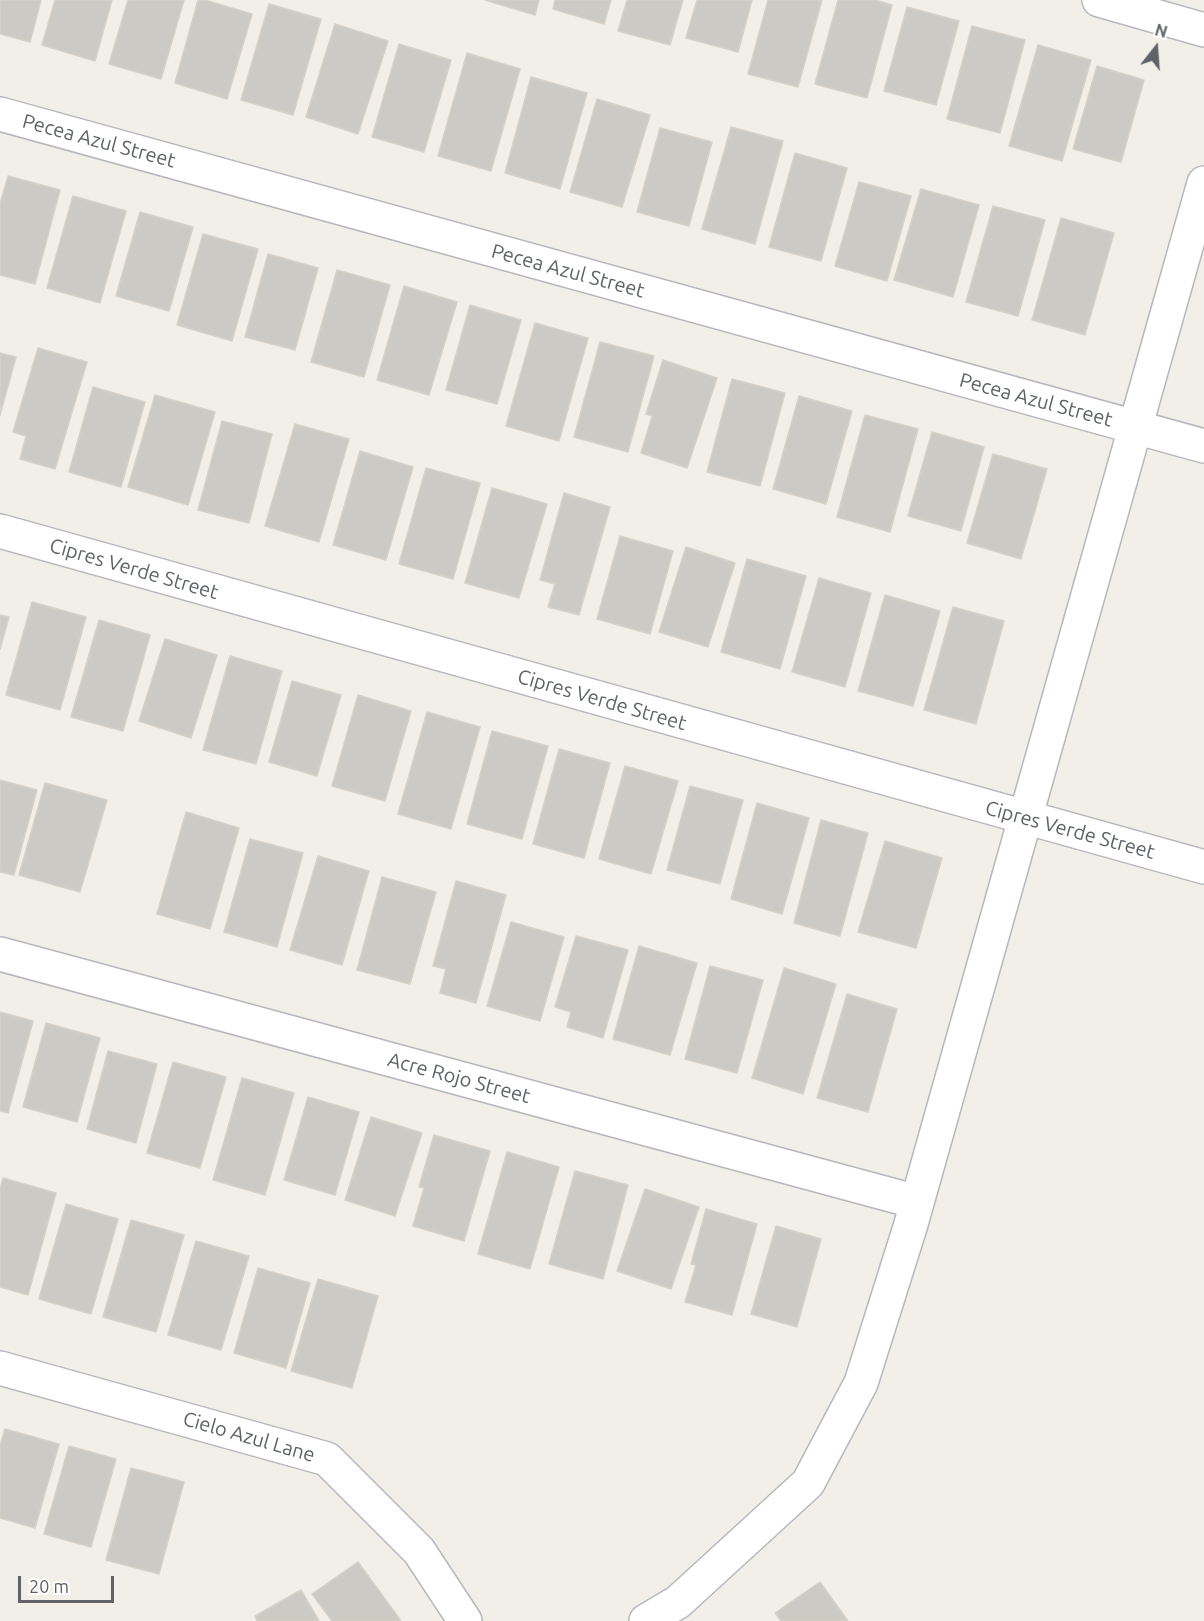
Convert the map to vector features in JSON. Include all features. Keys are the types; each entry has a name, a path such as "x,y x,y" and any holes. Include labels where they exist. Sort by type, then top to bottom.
{"street":[{"path":"1099,0 1204,30"},
{"name":"Pecea Azul Street","path":"0,114 1204,446"},
{"path":"646,1621 678,1602 808,1484 861,1383 917,1202 1204,183"},
{"name":"Cipres Verde Street","path":"0,531 1204,867"},
{"name":"Acre Rojo Street","path":"0,954 917,1202"},
{"name":"Cielo Azul Lane","path":"0,1368 327,1459 419,1551 465,1621"}],"building":[{"path":"0,0 41,0 30,42 0,34"},
{"path":"55,0 112,0 95,61 42,45"},
{"path":"128,0 184,0 161,79 109,64"},
{"path":"198,0 252,14 227,99 175,83"},
{"path":"485,0 539,0 535,15"},
{"path":"555,0 611,0 604,24 553,9"},
{"path":"627,0 683,0 670,45 618,31"},
{"path":"697,0 752,0 738,52 686,38"},
{"path":"768,0 822,0 798,87 748,74"},
{"path":"838,0 875,0 892,5 867,98 815,84"},
{"path":"269,4 321,19 293,115 241,100"},
{"path":"907,7 959,21 936,105 884,91"},
{"path":"335,24 388,41 358,134 306,117"},
{"path":"972,26 1025,40 1000,133 947,119"},
{"path":"399,44 451,60 424,152 372,137"},
{"path":"1038,45 1091,60 1062,161 1009,146"},
{"path":"467,53 520,69 491,171 438,156"},
{"path":"1097,66 1144,80 1121,162 1073,149"},
{"path":"531,77 587,93 560,189 505,173"},
{"path":"597,99 650,115 622,207 570,192"},
{"path":"731,127 783,141 755,244 702,229"},
{"path":"660,128 712,142 689,226 637,212"},
{"path":"795,153 847,168 821,261 769,247"},
{"path":"8,176 60,190 35,284 0,275 0,204"},
{"path":"859,182 911,196 887,281 835,266"},
{"path":"921,189 979,205 953,297 894,280"},
{"path":"73,196 126,211 100,303 47,288"},
{"path":"993,206 1045,220 1018,316 966,302"},
{"path":"140,212 193,227 169,311 116,296"},
{"path":"1061,218 1114,233 1085,335 1032,320"},
{"path":"203,234 258,249 232,341 177,325"},
{"path":"268,254 318,268 295,350 245,337"},
{"path":"337,270 390,285 364,377 311,362"},
{"path":"404,286 457,302 429,395 377,380"},
{"path":"470,305 521,320 497,404 446,390"},
{"path":"535,323 588,338 559,441 506,426"},
{"path":"600,342 654,356 628,452 574,437"},
{"path":"38,348 87,362 55,469 20,459 26,436 13,432"},
{"path":"0,353 16,357 0,415"},
{"path":"663,360 717,378 687,468 641,453 652,416 646,414"},
{"path":"732,379 785,393 760,486 707,472"},
{"path":"93,387 145,402 121,487 69,472"},
{"path":"155,395 215,412 188,505 128,487"},
{"path":"799,396 852,411 826,504 773,489"},
{"path":"865,415 918,429 890,532 837,517"},
{"path":"222,421 272,434 249,523 198,510"},
{"path":"295,424 349,439 319,542 265,526"},
{"path":"932,432 984,447 961,531 908,516"},
{"path":"360,451 413,467 386,560 333,545"},
{"path":"993,454 1047,469 1021,559 967,543"},
{"path":"426,468 480,483 453,579 399,564"},
{"path":"492,488 547,504 519,598 465,583"},
{"path":"564,493 610,507 579,615 548,607 555,584 540,580"},
{"path":"620,536 673,551 650,634 597,619"},
{"path":"686,547 735,563 708,647 659,632"},
{"path":"747,559 806,576 780,669 721,652"},
{"path":"819,578 871,593 845,687 792,672"},
{"path":"885,595 940,611 913,706 858,691"},
{"path":"32,602 86,617 60,710 6,695"},
{"path":"953,607 1004,621 976,724 924,710"},
{"path":"0,615 9,617 0,649"},
{"path":"99,620 150,635 123,731 71,717"},
{"path":"165,639 217,655 191,738 139,721"},
{"path":"230,656 282,671 256,764 203,750"},
{"path":"292,681 341,695 317,776 269,762"},
{"path":"358,695 411,711 385,801 332,786"},
{"path":"427,712 480,727 451,829 398,814"},
{"path":"492,731 548,746 522,839 467,824"},
{"path":"559,749 610,763 584,858 533,844"},
{"path":"625,766 678,781 651,874 599,859"},
{"path":"0,780 37,790 14,875 0,872"},
{"path":"45,783 107,800 80,892 19,875"},
{"path":"690,786 743,800 720,884 667,870"},
{"path":"757,803 809,818 782,914 731,899"},
{"path":"186,812 239,828 210,929 157,914"},
{"path":"821,820 868,833 840,936 794,923"},
{"path":"250,839 303,853 277,947 224,932"},
{"path":"885,841 942,858 916,948 858,932"},
{"path":"318,856 369,871 342,965 290,950"},
{"path":"382,877 436,892 410,984 357,970"},
{"path":"456,881 506,895 476,1003 440,993 446,969 433,966"},
{"path":"511,922 564,937 540,1021 487,1006"},
{"path":"576,936 628,950 603,1038 567,1027 571,1012 555,1007"},
{"path":"639,946 697,963 670,1055 613,1039"},
{"path":"710,966 763,980 737,1073 685,1059"},
{"path":"784,968 836,984 803,1094 752,1078"},
{"path":"847,994 897,1009 868,1112 817,1098"},
{"path":"0,1012 33,1021 8,1113 0,1111"},
{"path":"46,1023 100,1038 77,1122 23,1107"},
{"path":"108,1051 157,1064 136,1143 87,1129"},
{"path":"173,1062 226,1077 200,1168 147,1153"},
{"path":"242,1078 294,1093 265,1195 213,1180"},
{"path":"308,1097 359,1112 335,1195 284,1180"},
{"path":"371,1117 422,1133 395,1216 345,1200"},
{"path":"434,1135 490,1151 464,1241 413,1226 424,1188 419,1187"},
{"path":"507,1152 559,1167 530,1269 478,1254"},
{"path":"575,1171 628,1185 603,1279 549,1264"},
{"path":"3,1178 56,1193 28,1295 0,1287 0,1189"},
{"path":"645,1189 699,1207 671,1289 617,1271"},
{"path":"66,1204 118,1219 91,1314 39,1299"},
{"path":"706,1209 757,1224 732,1315 685,1302 696,1265 691,1264"},
{"path":"131,1220 184,1235 156,1332 103,1317"},
{"path":"776,1226 821,1239 797,1327 751,1314"},
{"path":"196,1241 249,1256 221,1350 168,1335"},
{"path":"258,1268 310,1283 286,1368 234,1353"},
{"path":"318,1279 378,1296 352,1388 291,1371"},
{"path":"5,1429 59,1444 35,1528 0,1518 0,1446"},
{"path":"69,1446 116,1459 91,1547 44,1534"},
{"path":"131,1468 184,1482 159,1574 106,1560"},
{"path":"358,1562 401,1621 332,1621 312,1594"},
{"path":"820,1582 848,1621 781,1621 775,1613"},
{"path":"301,1590 319,1621 257,1621 255,1616"}]}
